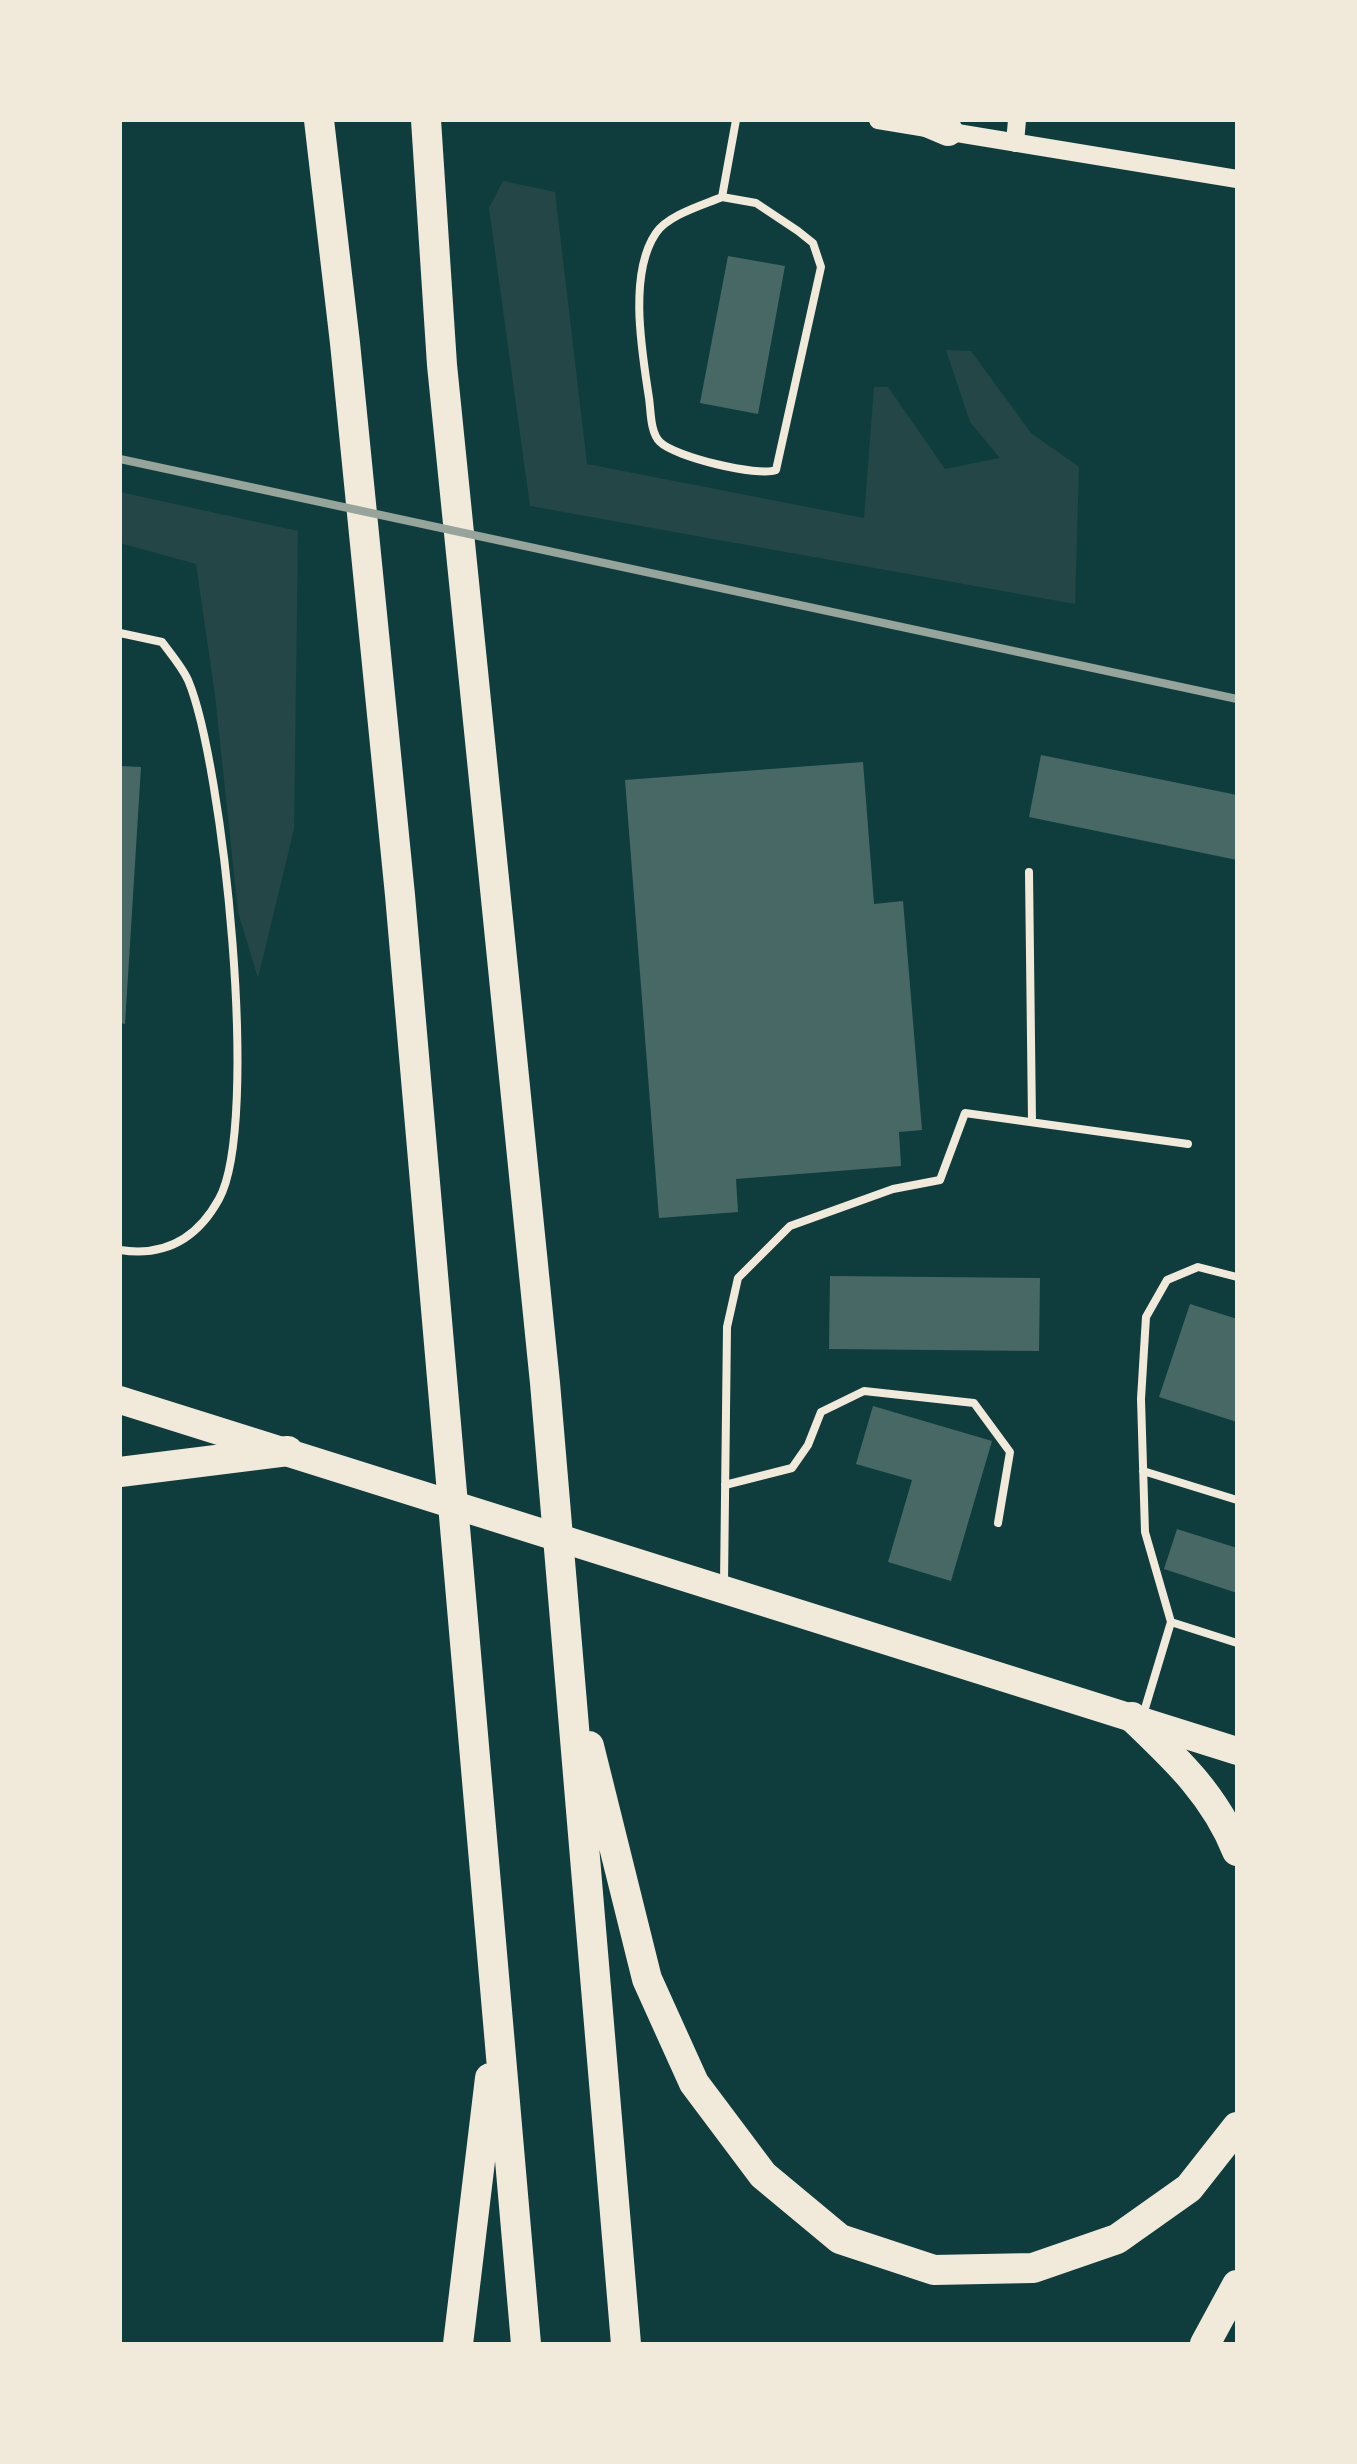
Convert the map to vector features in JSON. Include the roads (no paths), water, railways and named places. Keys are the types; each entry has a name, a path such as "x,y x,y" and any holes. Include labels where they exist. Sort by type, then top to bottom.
{"highway":[{"path":"318,120 345,343 400,894 526,2344"},
{"path":"426,120 442,365 545,1383 626,2344"},
{"path":"120,1400 1237,1751"},
{"path":"120,1472 288,1451"},
{"path":"568,1664 646,1980 694,2083 763,2176 840,2238 934,2270 1033,2268 1117,2238 1188,2188 1237,2127"},
{"path":"1137,1718 1196,1778 1225,1821 1237,1851"},
{"path":"458,2344 497,2016"},
{"path":"1206,2344 1237,2285"}],"street":[{"path":"878,120 935,126 1237,179"},
{"path":"1016,143 1017,120"}],"lane":[{"path":"722,196 736,120"},
{"path":"722,196 756,203 798,231 813,243 821,267 776,470 770,473 672,450 654,434 640,306 648,250 657,230 722,196"},
{"path":"120,633 162,642 188,679 206,752 233,932 237,1117 220,1198 185,1241 142,1254 120,1250"},
{"path":"1029,872 1032,1122"},
{"path":"724,1588 727,1328 738,1278 790,1226 892,1189 940,1180 965,1113 1188,1144"},
{"path":"1137,1718 1172,1622 1144,1532 1141,1398 1146,1317 1166,1280 1198,1267 1237,1276"},
{"path":"725,1485 792,1468 808,1444 821,1412 864,1391 974,1403 1010,1452 998,1523"},
{"path":"1143,1471 1237,1500"},
{"path":"1172,1622 1237,1643"}],"railway":[{"path":"120,459 1237,699"}]}
